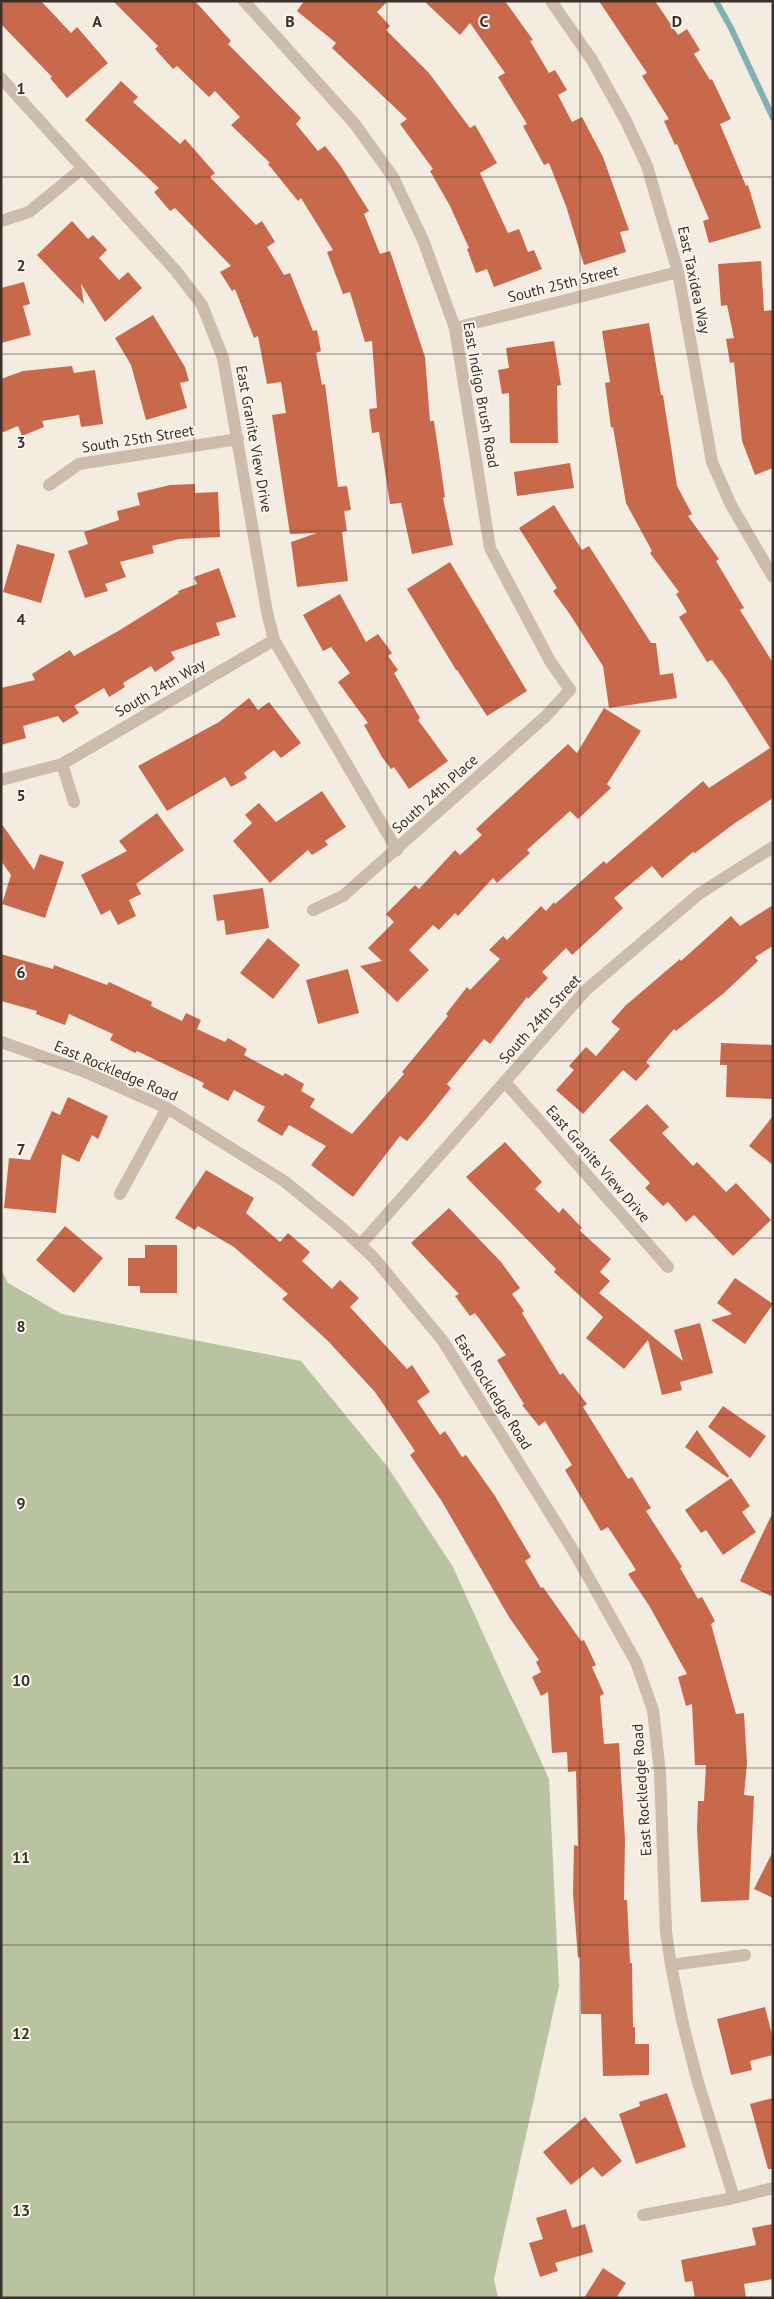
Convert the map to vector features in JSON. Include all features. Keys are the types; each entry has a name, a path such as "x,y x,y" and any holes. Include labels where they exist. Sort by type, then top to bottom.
{"street":[{"name":"East Indigo Brush Road","path":"244,1 354,123 393,177 423,240 455,328 490,548 550,661 570,690"},
{"name":"East Taxidea Way","path":"551,1 592,60 626,121 647,166 678,272 712,462 731,505 773,577"},
{"name":"East Granite View Drive","path":"1,78 176,271 202,305 223,358 267,612 274,640 397,850"},
{"path":"1,221 29,212 83,168"},
{"name":"South 25th Street","path":"455,328 678,272"},
{"name":"South 25th Street","path":"48,485 79,464 238,439"},
{"name":"South 24th Way","path":"1,780 62,764 274,640"},
{"name":"South 24th Place","path":"313,910 343,896 397,850 546,716 570,690"},
{"path":"62,764 74,802"},
{"name":"South 24th Street","path":"360,1245 586,990 699,894 773,847"},
{"name":"East Rockledge Road","path":"1,1042 83,1071 167,1108 284,1181 374,1258 443,1341 576,1555 636,1662 653,1710 660,1773 666,1932 671,1965 696,2079 734,2198"},
{"name":"East Granite View Drive","path":"505,1082 668,1267"},
{"path":"120,1194 167,1108"},
{"path":"671,1965 745,1955"},
{"path":"643,2215 734,2198 773,2188"}],"green space":[{"path":"1,1269 8,1283 62,1314 301,1361 387,1466 453,1567 549,1779 559,1986 494,2279 498,2298 1,2298"}],"building":[{"path":"1,1 41,1 71,33 77,27 108,63 67,98 50,78 52,77 1,24"},
{"path":"113,1 195,1 231,41 228,44 301,118 296,124 318,151 325,146 340,165 369,211 364,214 380,254 390,251 425,357 430,421 434,421 445,497 443,498 453,545 412,554 401,503 390,504 379,432 372,433 369,409 377,408 372,341 365,342 350,292 343,294 327,252 333,250 301,198 298,201 268,164 270,163 231,125 240,117 215,91 209,97 177,66 173,69 155,49 158,46"},
{"path":"304,1 388,1 377,12 390,26 386,30 429,73 470,128 475,125 497,163 480,173 508,233 519,229 528,252 534,250 542,269 494,287 487,269 476,273 467,249 469,248 450,206 430,171 433,169 400,124 407,119 332,48 336,43 297,11"},
{"path":"424,1 505,1 533,40 530,41 549,73 555,70 567,90 558,95 572,122 582,117 603,157 629,230 620,232 626,252 584,265 566,206 549,163 544,165 523,126 527,124 498,77 505,73 470,23 460,35"},
{"path":"599,1 655,1 678,35 687,29 700,50 694,54 710,80 712,79 731,119 720,124 746,186 748,185 761,228 709,243 703,221 709,219 677,144 675,145 664,121 669,119 642,76 647,73"},
{"path":"121,81 138,97 133,102 180,144 185,139 215,173 210,177 256,225 262,221 275,242 267,247 284,275 290,273 313,331 317,330 321,351 316,353 322,385 325,384 338,487 347,486 351,510 344,511 347,531 342,532 348,581 297,587 291,542 317,533 290,534 272,415 286,413 281,382 267,384 258,336 254,338 235,289 232,291 220,272 231,266 175,208 170,211 154,192 159,188 85,120"},
{"path":"72,221 88,239 93,235 107,250 99,258 119,280 128,272 142,288 105,322 81,284 84,304 37,255"},
{"path":"761,261 764,311 773,310 773,468 755,475 742,441 734,362 730,363 726,339 734,338 727,305 721,306 718,264"},
{"path":"24,282 30,304 23,306 31,335 1,343 1,288"},
{"path":"153,315 185,367 189,381 180,383 187,408 146,420 131,365 115,338"},
{"path":"649,323 661,395 663,395 677,486 692,514 688,516 719,559 716,561 744,608 740,610 773,663 773,798 695,853 693,852 662,878 652,866 614,898 623,908 572,955 566,948 542,972 548,978 528,999 527,997 490,1044 484,1039 447,1084 451,1088 427,1118 407,1141 400,1136 353,1197 311,1165 326,1146 289,1125 282,1136 257,1121 265,1107 234,1090 228,1101 202,1087 204,1083 137,1051 135,1053 110,1040 113,1034 69,1014 65,1025 36,1014 37,1011 1,1001 1,954 53,969 54,965 107,985 109,982 152,1002 151,1006 182,1021 186,1013 201,1020 197,1029 225,1042 228,1038 247,1049 244,1055 283,1076 285,1073 304,1084 301,1091 315,1099 310,1107 352,1134 404,1074 402,1072 448,1016 446,1014 467,987 470,990 500,959 489,950 503,936 507,940 541,906 546,911 554,902 555,904 604,861 606,864 703,781 709,788 770,748 726,679 712,660 707,662 679,617 687,612 676,594 679,592 650,553 652,551 626,503 613,427 611,428 605,383 610,382 602,331"},
{"path":"554,341 561,385 557,386 558,443 510,443 509,393 502,394 498,370 509,368 506,348"},
{"path":"72,366 74,373 95,370 103,424 81,427 79,415 42,421 44,427 22,436 18,426 1,433 1,379 23,371"},
{"path":"570,463 574,488 517,496 514,472"},
{"path":"195,484 195,493 218,492 220,537 179,539 152,546 154,553 120,562 126,577 105,584 108,591 85,598 68,551 88,544 84,532 119,520 117,511 140,505 137,493 170,485"},
{"path":"554,505 582,550 589,546 651,643 656,643 660,675 673,673 677,698 609,708 603,666 553,591 557,588 519,528"},
{"path":"17,544 55,554 41,603 3,592"},
{"path":"450,562 527,691 487,716 456,670 407,589"},
{"path":"219,568 236,617 216,623 220,635 171,652 175,659 155,672 151,666 123,683 125,687 109,697 104,688 74,706 79,713 63,723 58,716 23,726 26,738 1,745 1,688 35,680 32,674 70,650 74,656 120,630 179,593 178,591 197,584 194,577"},
{"path":"340,594 366,642 378,634 392,653 388,656 398,670 394,673 420,718 418,720 448,761 409,789 394,767 391,769 382,757 364,725 368,723 338,682 350,673 331,647 323,651 303,615"},
{"path":"249,698 258,710 269,702 301,743 281,758 274,750 244,773 247,778 231,787 225,777 167,811 138,766 219,722"},
{"path":"604,708 641,731 607,784 611,788 578,819 570,811 527,850 530,853 497,883 493,878 458,916 455,913 439,930 433,925 409,950 429,970 397,1002 360,966 382,961 368,948 394,922 386,914 415,885 419,889 455,850 460,855 482,835 476,829 568,744 577,753"},
{"path":"322,791 346,827 325,841 328,845 312,855 308,850 270,883 233,841 252,823 245,815 259,803 276,822"},
{"path":"157,813 184,850 136,884 141,894 129,900 136,916 118,925 110,910 101,915 81,875 127,851 119,841"},
{"path":"1,823 34,870 40,854 64,862 45,918 2,904 11,875 1,861"},
{"path":"263,888 269,928 226,935 224,920 217,921 213,895"},
{"path":"773,905 773,946 755,957 758,961 724,993 676,1031 674,1029 646,1062 650,1066 636,1081 623,1070 583,1114 556,1090 574,1070 569,1066 586,1047 596,1056 620,1029 611,1022 625,1006 680,959 681,961 731,916 740,926"},
{"path":"268,938 300,965 273,999 240,973"},
{"path":"348,969 359,1013 318,1024 306,980"},
{"path":"721,1043 773,1045 773,1099 726,1097 727,1065 720,1065"},
{"path":"68,1097 108,1116 98,1139 92,1135 79,1162 62,1154 56,1213 4,1208 9,1158 30,1160 52,1111 60,1115"},
{"path":"647,1104 669,1127 662,1133 693,1166 697,1162 726,1192 736,1183 771,1220 733,1256 694,1215 686,1222 668,1202 663,1206 645,1188 650,1183 609,1140"},
{"path":"773,1116 773,1165 749,1146"},
{"path":"505,1142 542,1182 535,1189 559,1213 563,1208 582,1228 579,1230 611,1259 600,1272 610,1281 599,1293 683,1361 674,1330 700,1323 713,1373 680,1382 682,1390 662,1395 648,1340 624,1369 586,1338 603,1317 554,1272 556,1269 466,1177"},
{"path":"206,1170 254,1198 246,1213 280,1242 288,1233 310,1252 302,1261 332,1289 340,1280 359,1298 350,1307 407,1369 412,1365 430,1392 417,1401 440,1435 445,1431 462,1457 466,1455 495,1496 531,1557 525,1561 541,1588 543,1587 581,1641 584,1640 596,1665 592,1667 604,1694 600,1696 604,1744 619,1743 625,1839 624,1900 627,1900 630,1963 632,1963 633,2027 635,2027 635,2044 649,2044 649,2075 603,2076 601,2014 581,2014 580,1957 578,1958 573,1893 574,1845 578,1846 576,1771 568,1772 567,1752 552,1753 548,1692 541,1696 532,1677 541,1672 536,1662 539,1660 509,1617 441,1500 410,1455 415,1451 375,1392 327,1340 282,1299 288,1294 234,1247 198,1226 195,1230 175,1218"},
{"path":"449,1208 501,1262 520,1288 512,1294 524,1311 522,1313 560,1375 563,1373 587,1404 583,1407 628,1479 632,1477 651,1508 646,1511 682,1567 680,1568 698,1599 702,1597 715,1621 711,1624 736,1714 744,1713 747,1763 744,1795 754,1796 749,1900 701,1902 697,1830 698,1801 704,1801 706,1765 695,1765 692,1704 686,1706 678,1677 687,1674 650,1607 628,1574 636,1570 608,1527 601,1531 565,1470 572,1465 545,1421 539,1426 522,1405 524,1404 497,1360 506,1355 475,1313 470,1316 455,1296 459,1294 411,1243"},
{"path":"65,1226 103,1258 74,1293 36,1260"},
{"path":"145,1245 177,1245 177,1293 140,1293 140,1286 128,1286 128,1258 145,1258"},
{"path":"735,1278 773,1304 745,1344 711,1320 732,1314 717,1303"},
{"path":"723,1406 766,1436 750,1458 708,1427"},
{"path":"697,1430 729,1476 728,1478 685,1447"},
{"path":"731,1478 750,1506 742,1512 756,1532 723,1555 706,1530 701,1533 685,1510"},
{"path":"773,1512 773,1597 740,1581"},
{"path":"773,1851 773,1898 754,1889"},
{"path":"765,2007 773,2039 773,2055 750,2061 752,2070 731,2075 717,2019"},
{"path":"667,2093 686,2147 636,2164 619,2114 640,2106 639,2102"},
{"path":"773,2098 773,2169 768,2169 750,2104"},
{"path":"585,2117 622,2161 602,2177 593,2167 571,2185 543,2152"},
{"path":"566,2209 572,2228 585,2224 593,2252 555,2263 558,2271 540,2277 529,2243 543,2239 536,2218"},
{"path":"773,2224 773,2279 744,2284 746,2298 695,2298 692,2281 685,2282 681,2260 756,2245 752,2228"},
{"path":"603,2268 626,2283 616,2298 584,2298"}],"waterway":[{"path":"716,1 731,28 773,118"}]}
